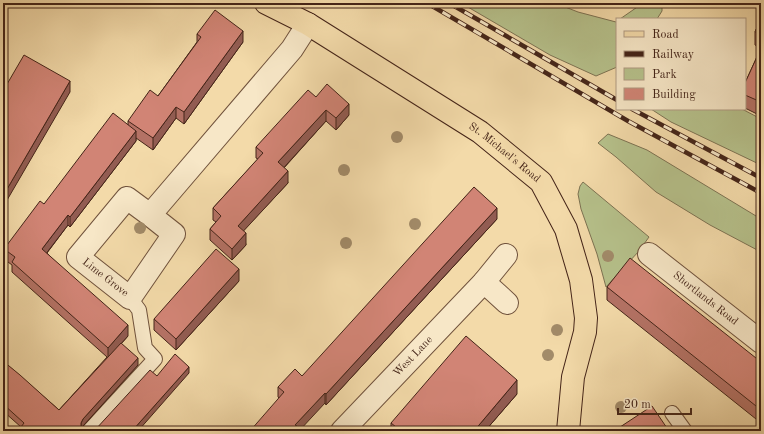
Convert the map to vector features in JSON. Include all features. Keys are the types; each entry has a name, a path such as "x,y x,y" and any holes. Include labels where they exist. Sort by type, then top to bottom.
{"main road":[{"name":"St. Michael's Road","path":"266,3 308,24 480,132 542,182 566,229 581,280 586,318 585,332 573,377 568,431"}],"street":[{"path":"150,215 292,49 308,24"},
{"name":"Lime Grove","path":"127,198 150,215 174,234 130,298 78,257 127,198"},
{"name":"Shortlands Road","path":"649,254 761,342"},
{"name":"West Lane","path":"342,431 484,282 506,255"},
{"path":"484,282 507,303"}],"lane":[{"path":"89,431 155,359 145,348 139,310 130,298"},
{"path":"672,413 685,431"}],"green space":[{"path":"461,3 555,3 578,12 616,22 616,67 596,76 550,55"},
{"path":"643,3 662,3 662,11 658,18 621,18"},
{"path":"653,110 744,110 761,119 761,165 671,122"},
{"path":"608,134 647,150 761,219 761,252 710,225 656,192 598,143"},
{"path":"583,182 649,237 639,251 606,287 597,254 581,209 578,194 580,186"}],"building":[{"path":"215,10 243,31 184,112 176,107 153,138 128,121 150,90 158,96 201,37 197,34"},
{"path":"761,18 761,35 755,32"},
{"path":"761,48 761,102 746,95 746,81"},
{"path":"24,55 70,81 3,196 3,91"},
{"path":"327,84 349,104 336,118 326,110 278,162 288,171 238,226 246,233 232,249 210,229 221,216 213,208 263,153 256,147 308,90 316,97"},
{"path":"113,113 136,131 70,217 68,215 42,249 128,325 108,348 12,262 15,257 4,249 40,201 44,204"},
{"path":"474,187 497,208 326,394 325,393 295,425 297,426 292,431 250,431 284,392 278,387 295,369 302,376"},
{"path":"216,249 239,269 176,339 154,319"},
{"path":"630,258 761,362 761,410 607,287"},
{"path":"466,336 517,380 474,431 401,431 391,423"},
{"path":"121,343 138,358 83,419 81,427 84,431 18,431 24,423 3,404 3,361 59,410"},
{"path":"175,354 189,367 132,431 93,431 150,370 157,376"},
{"path":"652,406 669,431 614,431"}],"railway":[{"path":"427,3 628,121 761,193"},
{"path":"449,3 616,99"},
{"path":"634,110 761,178"}]}
